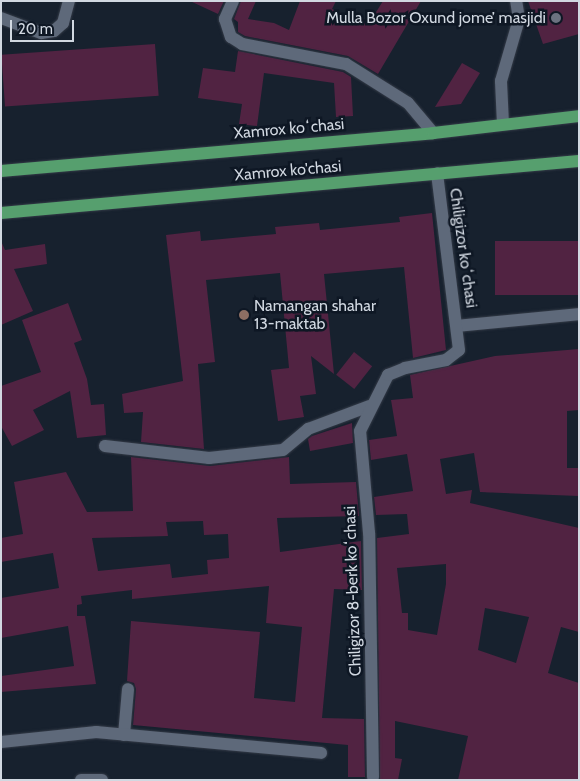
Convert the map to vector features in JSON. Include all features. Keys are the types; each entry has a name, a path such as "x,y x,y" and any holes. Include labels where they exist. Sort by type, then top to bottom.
{"main road":[{"name":"Xamrox koʻchasi","path":"1,171 433,133 579,116"},
{"name":"Xamrox ko'chasi","path":"1,213 579,161"}],"street":[{"path":"1,18 41,33 54,31 63,23 69,1"},
{"path":"233,1 226,19 231,37 242,44 346,64 408,103 433,133"},
{"path":"503,124 501,81 519,19 516,1"},
{"name":"Chiligizor koʻchasi","path":"437,173 457,326 579,314"},
{"name":"Chiligizor 8-berk koʻchasi","path":"373,777 369,533 360,430 370,406 388,375 394,370 454,356 459,350 457,326"},
{"path":"105,446 209,458 283,450 308,429 370,406"},
{"path":"124,735 128,689"},
{"path":"1,742 96,732 322,753"},
{"path":"82,780 102,780"}],"building":[{"path":"190,1 224,1 218,14"},
{"path":"241,1 256,1 248,19 274,23 289,30 300,1 336,1 332,9 368,25 383,1 421,1 378,74 348,56 245,36 238,32 238,22 234,19"},
{"name":"Mulla Bozor Oxund jome’ masjidi","path":"528,1 579,1 579,34 543,44"},
{"path":"155,44 159,96 5,107 1,55"},
{"path":"238,51 343,72 351,77 353,116 336,117 334,83 264,73 257,126 239,124 242,104 198,98 203,68 235,72"},
{"path":"462,63 480,73 461,104 435,107"},
{"path":"432,213 446,350 413,358 404,267 324,274 334,374 311,356 316,394 300,396 304,417 278,421 271,370 289,368 280,273 206,280 215,362 198,364 204,449 141,442 143,412 124,413 122,394 183,381 166,235 200,231 201,241 276,234 275,227 319,223 320,230 400,222 399,217"},
{"path":"1,241 5,250 45,244 47,264 14,269 33,311 1,325"},
{"path":"495,241 579,241 579,295 495,295"},
{"path":"68,303 82,340 74,343 87,379 91,405 104,404 106,435 77,438 70,391 33,410 44,430 12,446 1,426 1,386 41,372 22,320"},
{"path":"579,349 579,410 567,411 567,468 579,468 579,496 480,492 474,453 440,459 446,494 472,490 470,503 579,528 579,632 561,627 548,673 579,683 579,780 458,780 468,736 395,721 395,758 402,759 398,780 380,780 377,538 409,534 407,514 376,515 374,497 413,491 407,454 371,460 369,440 397,436 391,400 413,398 410,375 495,356","holes":["446,564 446,584 437,635 408,630 408,613 402,613 397,568","485,608 529,617 516,663 478,650"]},
{"path":"354,352 372,366 354,389 336,375"},
{"path":"352,423 353,443 310,451 308,439 312,436"},
{"path":"131,457 210,466 289,457 290,484 356,482 359,516 277,518 280,552 361,541 362,590 334,589 322,718 364,719 365,777 348,777 348,745 133,725 136,689 134,683 127,681 131,621 260,632 254,698 295,702 302,627 266,623 269,586 132,599 132,590 81,596 82,604 77,605 77,616 85,616 96,684 1,692 1,676 74,666 68,626 1,638 1,598 59,588 53,553 1,562 1,538 23,534 14,482 66,472 87,512 133,511","holes":["203,521 204,535 228,534 229,558 207,560 208,574 172,578 170,564 98,571 92,538 168,536 166,522"]}],"place":[{"name":"Mulla Bozor Oxund jome’ masjidi","path":"556,18"},
{"name":"Namangan shahar 13-maktab","path":"244,315"}]}
